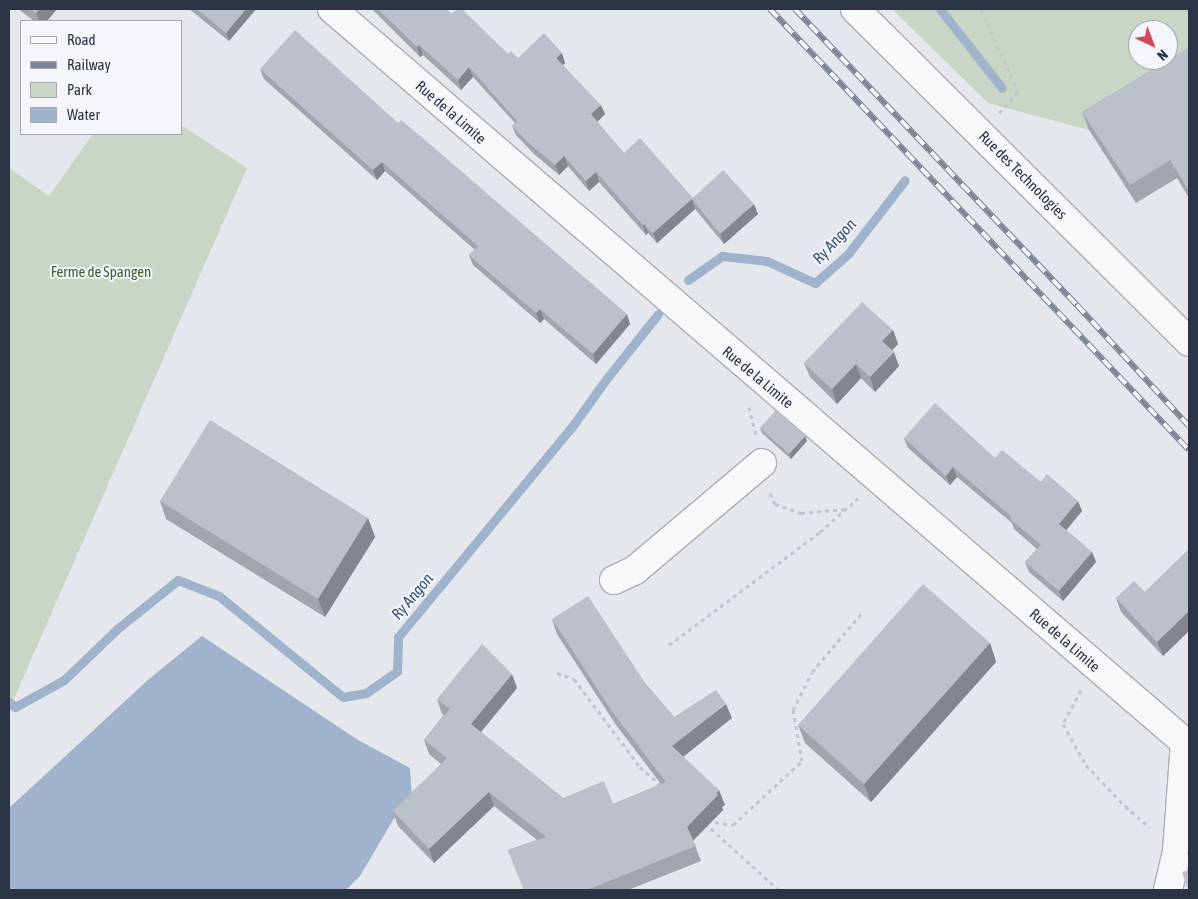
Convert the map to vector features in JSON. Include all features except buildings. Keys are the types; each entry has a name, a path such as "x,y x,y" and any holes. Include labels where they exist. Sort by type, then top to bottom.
{"street":[{"name":"Rue de la Limite","path":"332,9 1187,744 1177,851 1168,890"},
{"name":"Rue des Technologies","path":"855,9 1189,342"},
{"path":"614,580 635,570 762,463"}],"path":[{"path":"980,133 1018,92 981,9"},
{"path":"668,645 820,532 879,480"},
{"path":"779,890 702,820 733,825 802,761 793,710 812,672 861,614"},
{"path":"1100,670 1078,694 1063,724 1086,765 1125,806 1177,851"},
{"path":"557,673 574,679 640,767 667,791"}],"green space":[{"path":"892,9 1189,9 1189,70 1089,130 988,103"},
{"name":"Ferme de Spangen","path":"182,126 247,168 9,710 9,168 49,196 92,135 182,135"}],"water":[{"path":"202,636 358,740 410,768 412,800 393,820 360,876 346,890 9,890 9,808 149,679"}],"waterway":[{"name":"Ry Angon","path":"940,9 1002,88"},
{"name":"Ry Angon","path":"688,280 722,256 767,261 815,283 848,254 905,180"},
{"name":"Ry Angon","path":"9,702 15,707 64,680 117,629 178,580 219,596 343,697 366,693 397,671 398,637 571,428 607,378 658,314"}],"railway":[{"path":"770,9 1189,450"},
{"path":"795,9 1077,305 1189,426"}]}
